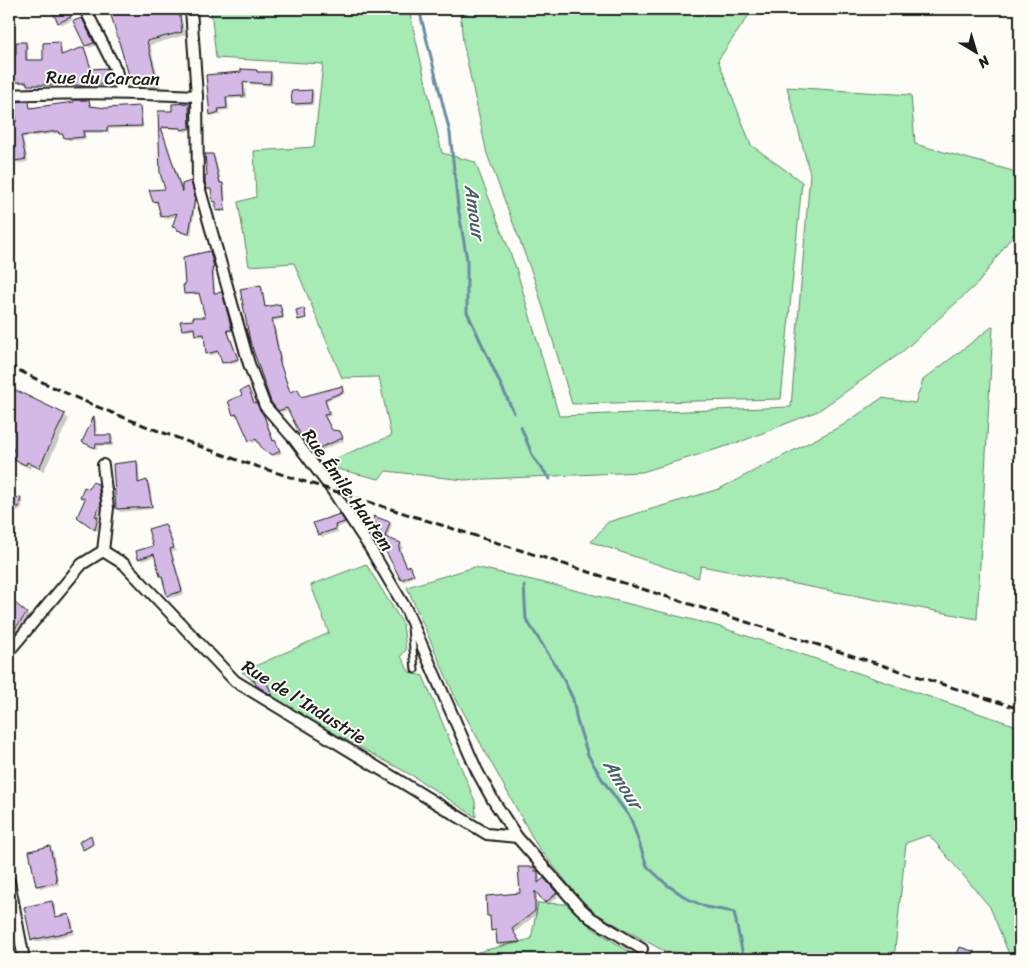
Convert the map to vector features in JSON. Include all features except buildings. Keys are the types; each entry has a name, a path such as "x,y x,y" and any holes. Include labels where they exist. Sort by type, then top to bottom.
{"street":[{"path":"85,9 116,70 122,93"},
{"name":"Rue Émile Hautem","path":"191,9 197,96 198,183 249,364 265,406 294,439 333,491 370,548 411,620 477,771 517,837 591,918 642,949"},
{"name":"Rue du Carcan","path":"9,95 122,93 197,96"},
{"path":"9,651 82,564 103,551 108,508 103,465"},
{"name":"Rue de l'Industrie","path":"103,551 124,564 235,681 487,834 517,837"},
{"path":"9,881 24,959"}],"lane":[{"path":"411,620 415,670"}],"green space":[{"path":"211,9 344,9 348,14 409,10 442,153 475,162 516,268 559,416 791,407 810,174 787,87 911,95 915,144 1020,173 1020,225 979,282 901,353 818,411 740,442 642,472 464,480 386,471 379,479 337,469 331,460 391,436 379,377 342,378 294,263 249,266 238,202 256,197 254,151 314,147 323,64 216,58"},
{"path":"460,9 784,9 749,15 718,60 751,145 802,182 781,399 572,404 535,281 487,154 463,42"},
{"path":"993,326 977,619 701,566 698,578 591,542 608,522 719,489 843,425 882,398 915,403 923,380"},
{"path":"366,564 403,624 406,650 401,656 409,672 423,676 475,801 476,817 413,776 286,707 242,672 329,633 311,585"},
{"path":"475,567 717,626 1020,727 1020,959 1011,959 990,907 929,835 906,843 894,959 717,959 662,950 588,909 536,844 455,697 407,587"},
{"path":"538,903 566,904 592,928 633,954 633,959 479,959 478,952 531,939"}],"waterway":[{"name":"Amour","path":"416,9 420,13 450,133 458,207 467,260 467,312 514,413"},
{"name":"Amour","path":"521,427 533,457 550,479"},
{"name":"Amour","path":"524,586 526,619 561,674 573,699 577,721 588,755 602,779 631,819 647,866 666,884 688,899 706,907 734,912 743,955"}],"railway":[{"path":"9,365 95,406 243,462 1020,709"}]}
